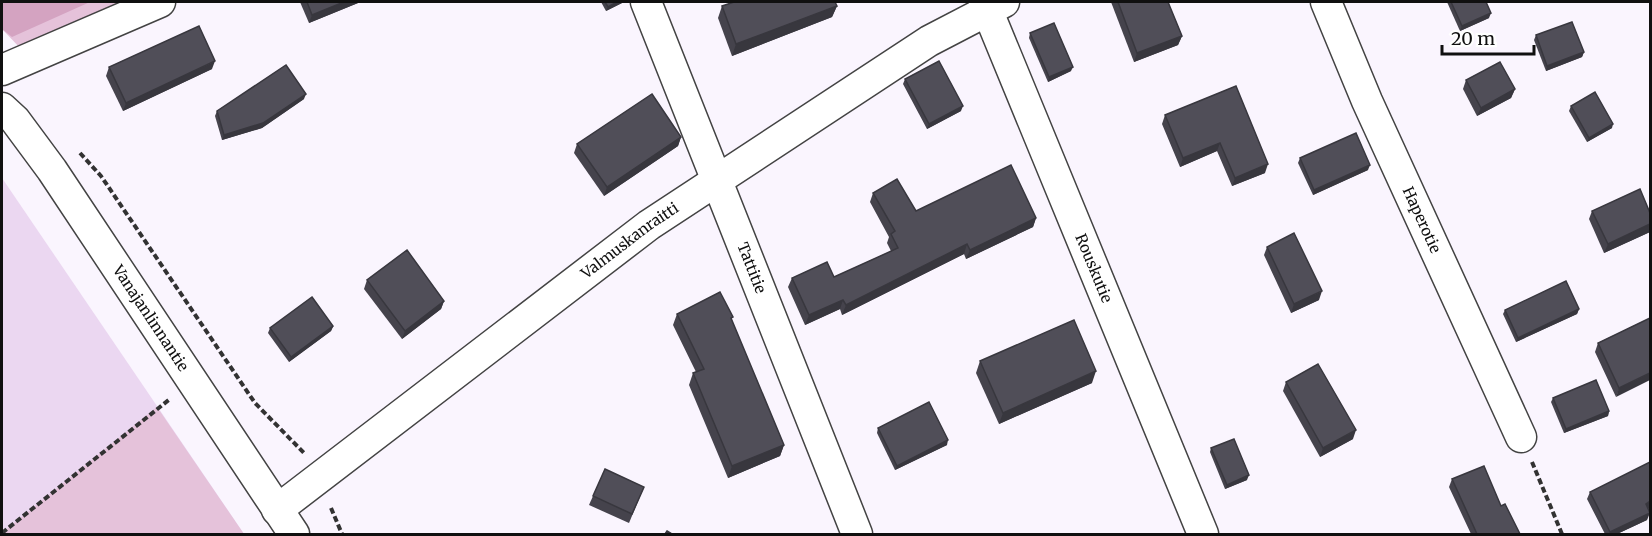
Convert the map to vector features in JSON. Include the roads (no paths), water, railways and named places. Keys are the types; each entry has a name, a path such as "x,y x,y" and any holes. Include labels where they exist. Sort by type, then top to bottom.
{"street":[{"path":"2,70 160,2"},
{"name":"Tattitie","path":"646,2 857,534"},
{"name":"Haperotie","path":"1326,2 1367,101 1521,437"},
{"name":"Valmuskanraitti","path":"277,510 649,225 928,41 991,4"},
{"name":"Rouskutie","path":"991,4 1203,534"},
{"name":"Vanajanlinnantie","path":"2,108 15,120 52,170 294,534"}]}
